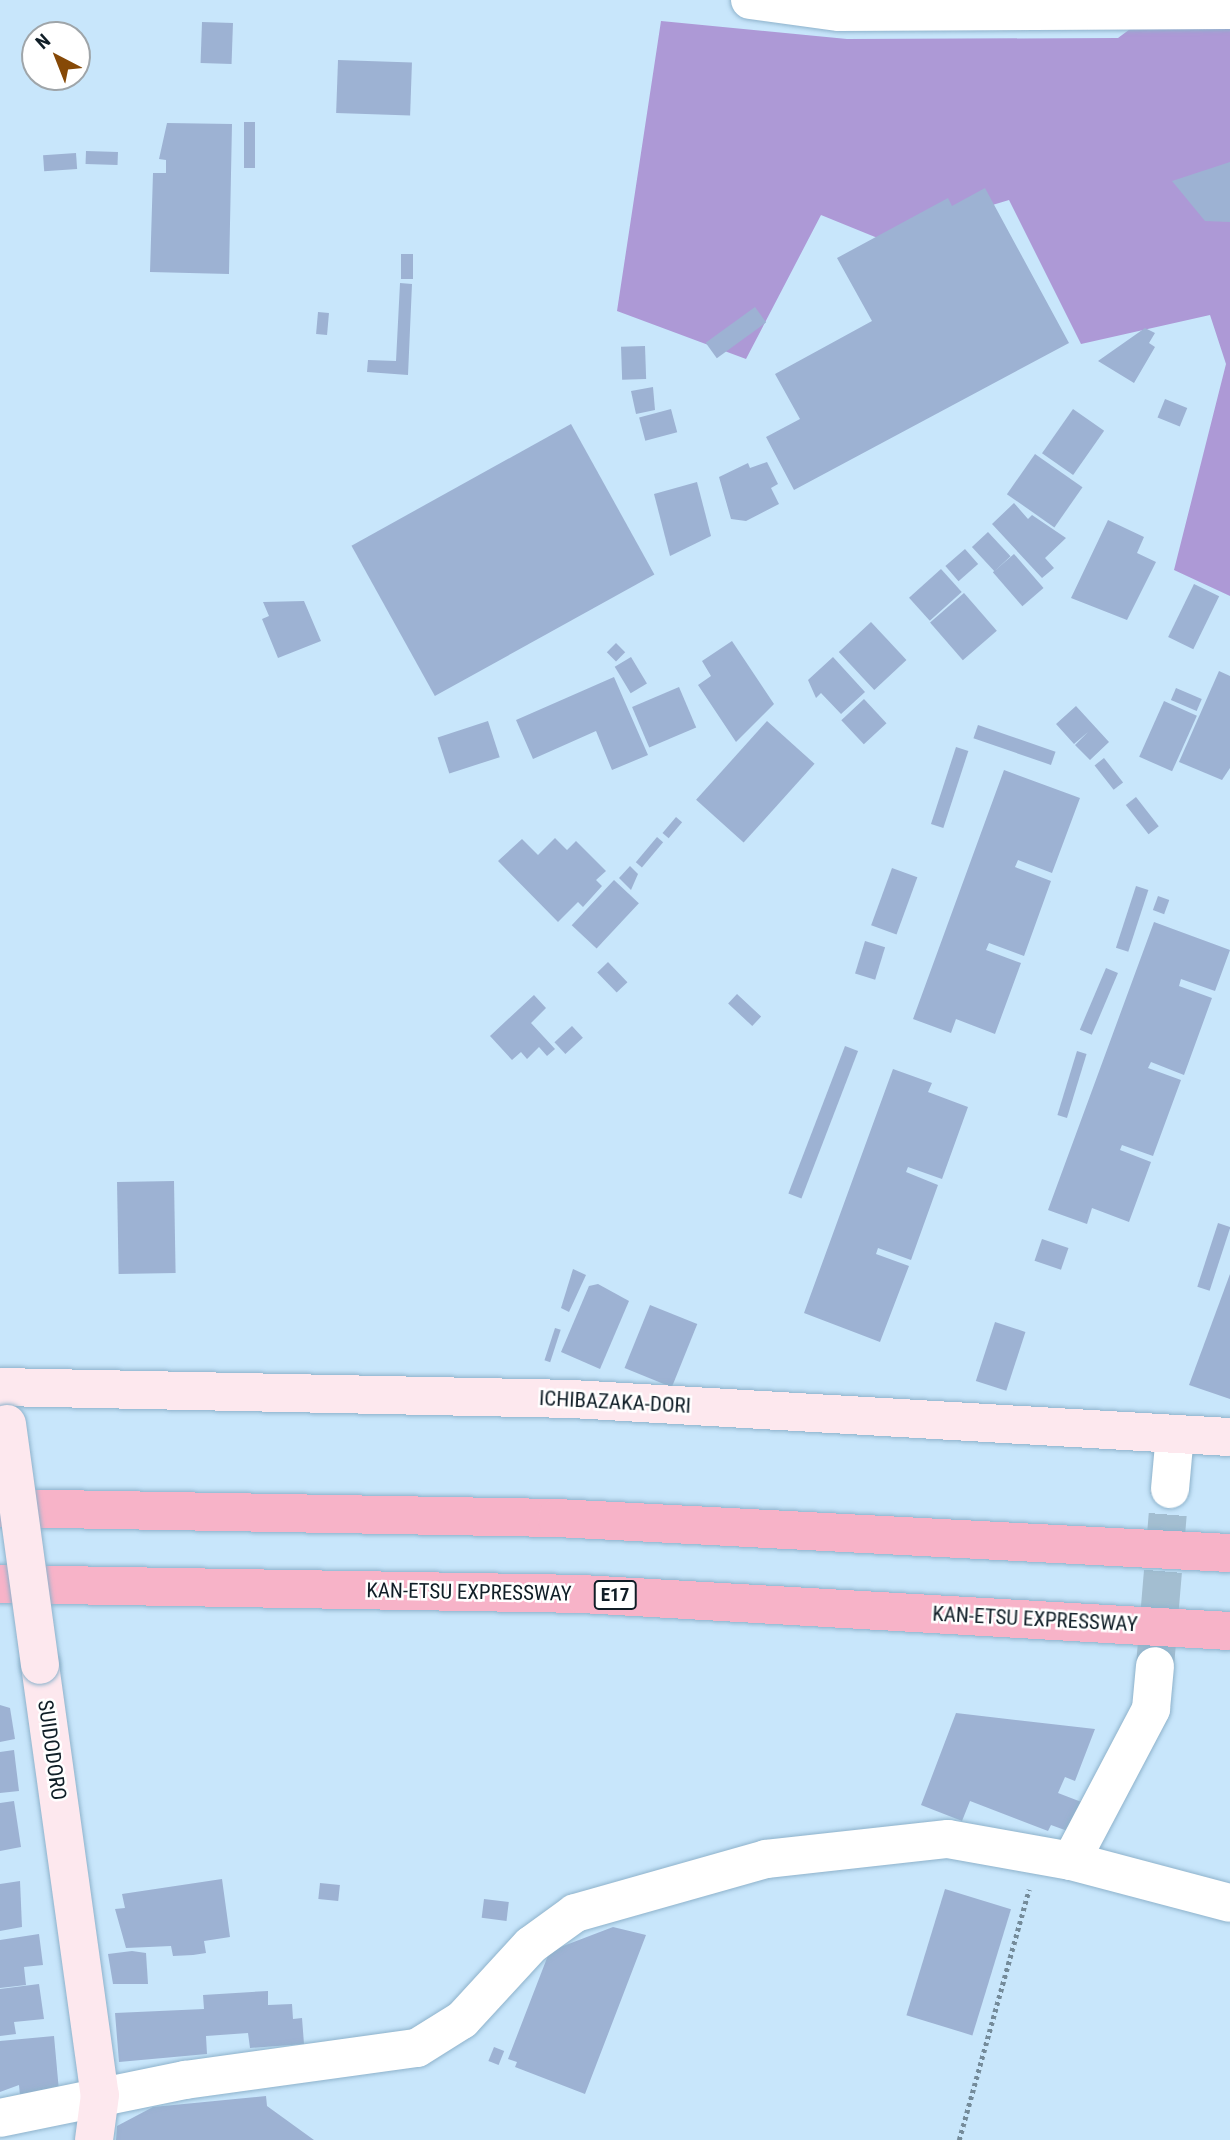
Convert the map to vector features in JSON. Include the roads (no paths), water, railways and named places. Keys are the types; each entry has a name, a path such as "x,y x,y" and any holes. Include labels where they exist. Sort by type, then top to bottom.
{"highway":[{"path":"0,1508 557,1518 1230,1553"},
{"name":"KAN-ETSU EXPRESSWAY","path":"0,1584 582,1594 1230,1631"}],"street":[{"path":"750,0 839,12 928,6 1230,10"},
{"name":"SUIDODORO","path":"1,1378 100,2095 94,2140"},
{"name":"ICHIBAZAKA-DORI","path":"1,1378 572,1399 1230,1437"},
{"path":"1170,1489 1175,1434"},
{"path":"1055,1858 1151,1709 1155,1666"},
{"path":"0,2118 100,2095 417,2048 462,2020 531,1945 575,1913 766,1859 948,1839 1055,1858 1230,1903"}],"tunnel":[{"path":"1155,1666 1170,1489"}]}
